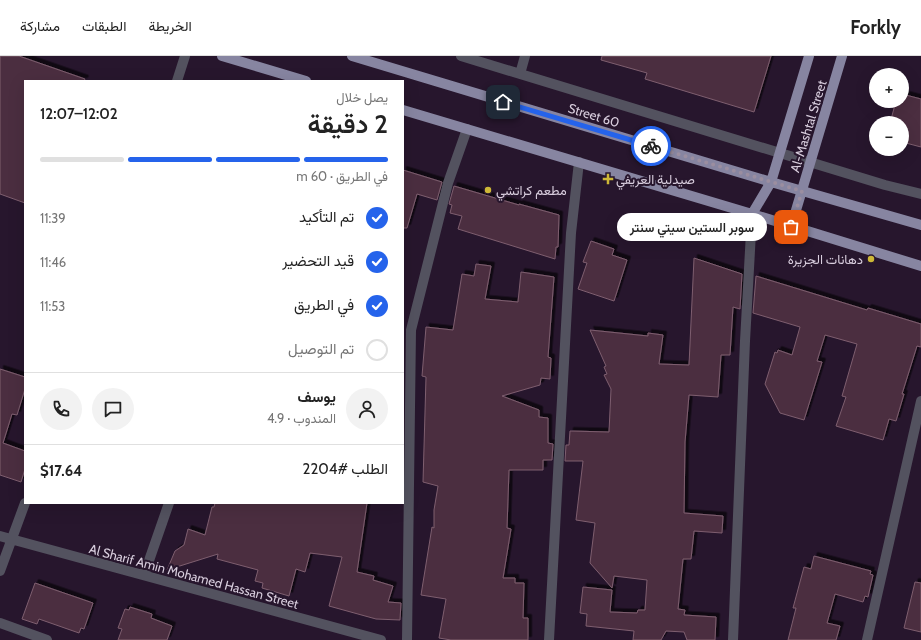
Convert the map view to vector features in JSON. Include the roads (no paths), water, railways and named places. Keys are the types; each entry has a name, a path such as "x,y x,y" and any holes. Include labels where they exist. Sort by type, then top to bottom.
{"main road":[{"path":"222,56 251,60 303,80"},
{"name":"Street 60","path":"352,56 771,182 921,225"},
{"name":"Al-Mashtal Street","path":"752,214 771,182 809,56"},
{"name":"Al-Mashtal Street","path":"791,227 842,56"},
{"path":"404,110 921,266"}],"street":[{"path":"177,80 185,56"},
{"path":"461,56 885,185 921,194"},
{"path":"520,74 525,56"},
{"path":"407,640 406,483 411,330 448,183 467,129"},
{"path":"549,640 571,233 579,162"},
{"path":"733,640 745,341 752,214"},
{"path":"867,640 921,401"},
{"path":"0,571 25,504"},
{"path":"144,576 169,504"},
{"name":"Al Sharif Amin Mohamed Hassan Street","path":"0,536 380,640"},
{"path":"0,623 47,640"}],"place":[{"name":"صيدلية العريفي","path":"608,179"},
{"name":"مطعم كراتشي","path":"488,190"},
{"name":"سوبر الستين سيتي سنتر","path":"791,227"},
{"name":"دهانات الجزيرة","path":"871,259"}]}
